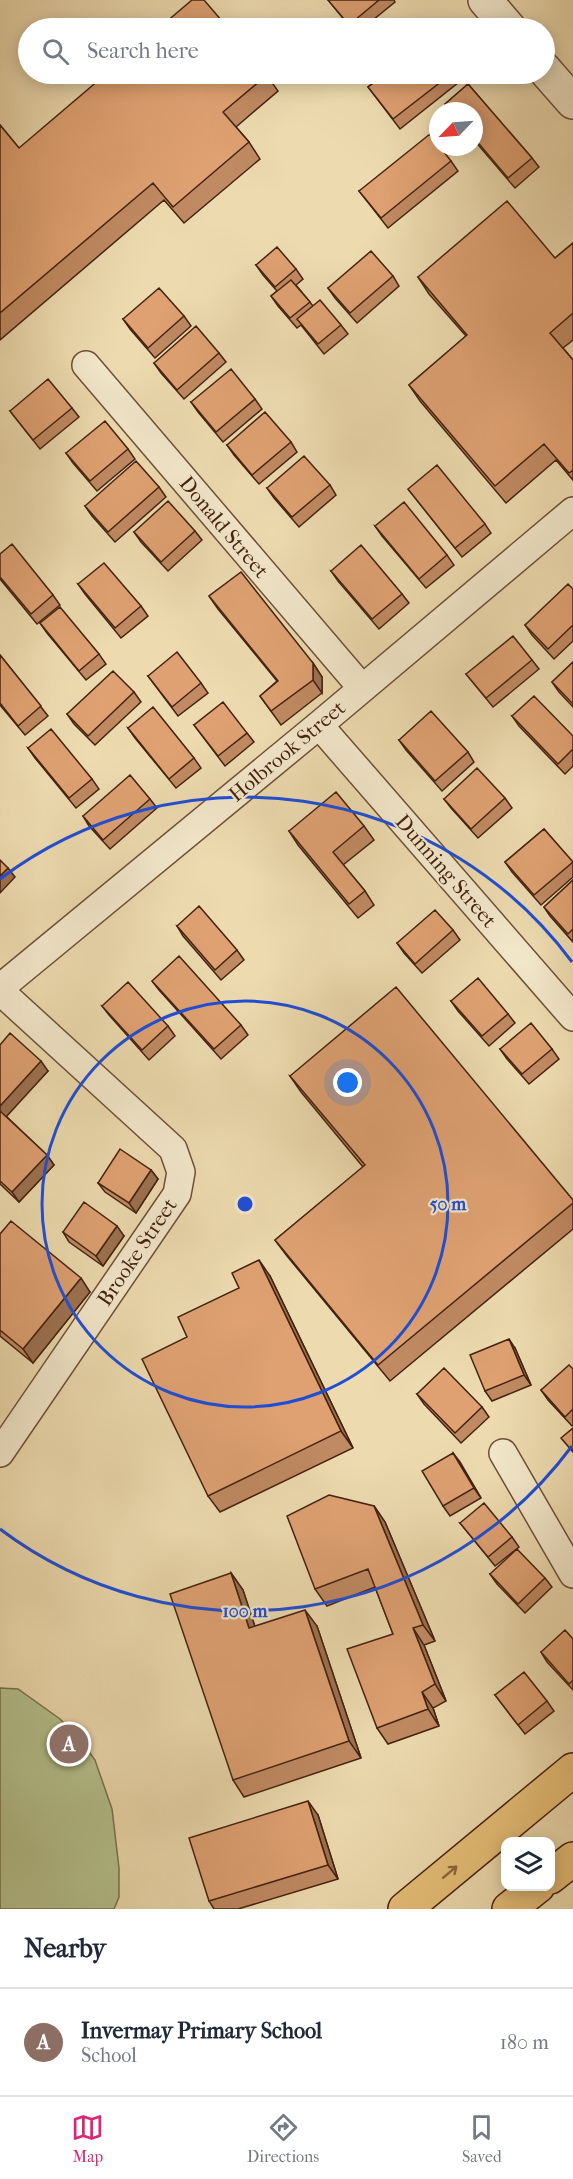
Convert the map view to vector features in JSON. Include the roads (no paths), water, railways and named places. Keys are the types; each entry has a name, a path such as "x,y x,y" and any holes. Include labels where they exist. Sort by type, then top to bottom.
{"highway":[{"path":"405,1909 565,1788"},
{"path":"555,1873 573,1859"},
{"path":"509,1909 533,1891"}],"street":[{"path":"485,0 500,18"},
{"path":"555,82 573,102"},
{"name":"Donald Street","path":"86,365 362,688"},
{"name":"Holbrook Street","path":"0,989 319,725 573,510"},
{"name":"Dunning Street","path":"319,725 573,1017"},
{"name":"Brooke Street","path":"0,989 173,1149 181,1172 177,1194 0,1453"},
{"path":"503,1454 573,1574"}],"place":[{"name":"Invermay Primary School","path":"69,1744"}]}
